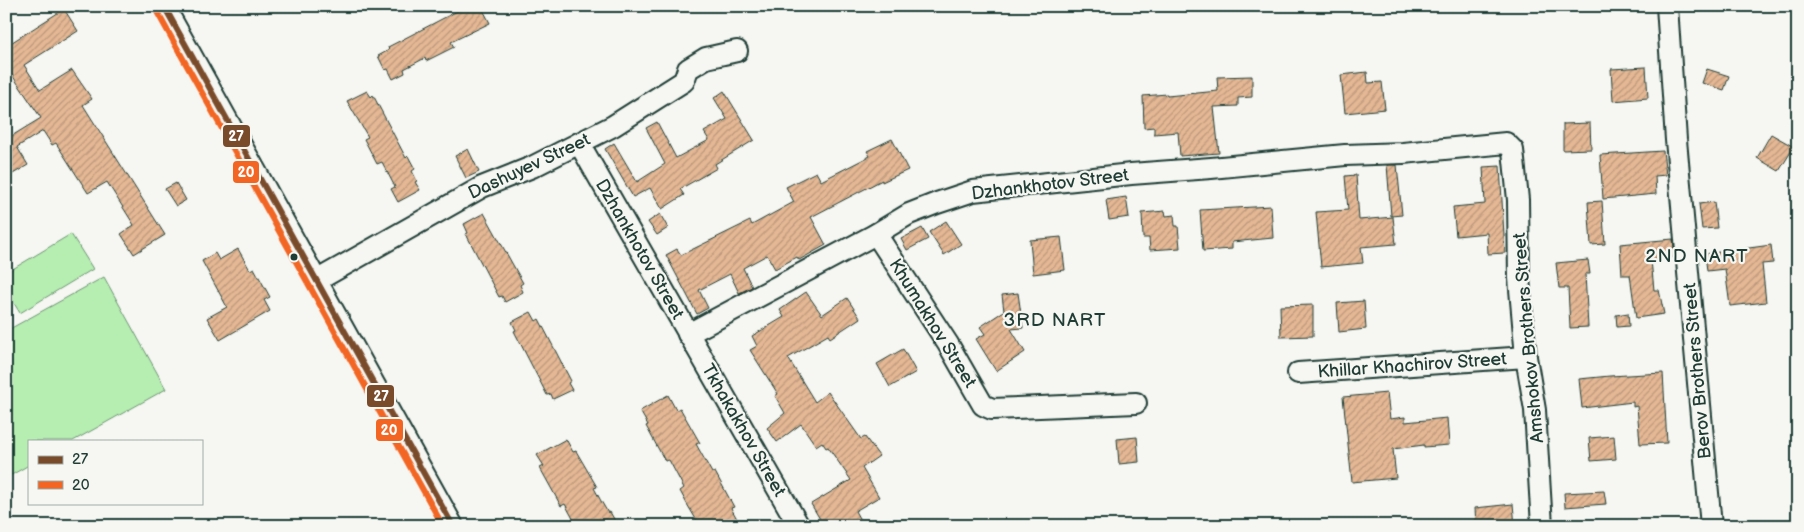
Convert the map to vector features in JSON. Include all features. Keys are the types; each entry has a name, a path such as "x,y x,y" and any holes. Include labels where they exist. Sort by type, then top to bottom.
{"street":[{"path":"164,6 453,526"},
{"name":"Berov Brothers Street","path":"1667,6 1676,140 1712,526"},
{"name":"Dashuyev Street","path":"316,281 482,187 532,167 613,126 684,81 688,69 706,58 737,51"},
{"name":"Dzhankhotov Street","path":"580,143 688,334 876,234 909,214 937,202 973,191 1131,174 1494,143 1506,143 1513,150"},
{"name":"Amshokov Brothers Street","path":"1513,150 1518,200 1519,278 1526,357 1535,410 1542,526"},
{"name":"Khumakhov Street","path":"876,234 948,344 983,405 992,409 1136,402"},
{"name":"Tkhakakhov Street","path":"688,334 799,526"},
{"name":"Khillar Khachirov Street","path":"1298,373 1526,357"}],"green space":[{"path":"71,234 93,269 20,313 6,290 6,273"},
{"path":"104,277 166,389 75,440 28,440 28,466 6,478 6,331"}],"building":[{"path":"467,6 481,6 490,23 451,42 454,47 426,61 425,58 404,69 405,73 393,79 388,69 385,70 378,56 389,50 388,47"},
{"path":"64,9 78,31 24,65 40,90 72,70 92,99 83,105 165,235 134,254 121,234 134,225 107,182 88,193 56,143 52,145 43,131 17,147 28,165 6,178 6,131 10,137 41,118 10,72 6,74 6,46"},
{"path":"1646,67 1648,98 1613,101 1611,69"},
{"path":"1707,69 1729,76 1724,90 1702,83"},
{"path":"1367,72 1368,83 1382,82 1385,109 1345,113 1341,75"},
{"path":"1252,76 1252,97 1238,98 1238,106 1214,107 1219,153 1180,156 1178,132 1154,134 1154,127 1144,128 1143,96 1167,94 1167,96 1218,91 1217,77"},
{"path":"367,91 371,97 373,95 406,158 408,156 415,169 412,171 417,181 415,182 420,190 398,202 391,189 395,187 382,162 377,164 364,139 368,137 347,101"},
{"path":"724,91 754,140 715,164 717,168 680,189 684,195 662,209 650,188 633,197 605,149 614,143 637,182 665,164 646,128 657,122 676,158 709,140 704,132 727,119 714,98"},
{"path":"1590,123 1591,149 1563,150 1563,124"},
{"path":"1771,134 1794,147 1779,171 1757,158"},
{"path":"892,139 908,170 882,182 882,180 811,217 826,245 799,260 797,257 775,269 767,255 743,268 752,287 739,293 730,274 699,290 708,308 697,314 666,255 677,249 681,255 750,221 752,225 794,202 786,187 816,172 821,181 870,156 867,151"},
{"path":"468,149 479,172 466,178 455,156"},
{"path":"1663,151 1666,175 1655,176 1656,194 1603,199 1600,155"},
{"path":"1387,165 1397,165 1402,215 1391,216"},
{"path":"1500,166 1505,253 1488,254 1487,233 1456,236 1453,207 1485,204 1483,167"},
{"path":"1356,175 1359,220 1393,217 1396,244 1361,247 1363,263 1321,267 1316,212 1348,210 1345,176"},
{"path":"176,183 186,200 176,206 165,189"},
{"path":"1126,197 1129,217 1109,220 1106,200"},
{"path":"1602,201 1605,244 1591,245 1588,202"},
{"path":"1714,202 1717,228 1702,229 1699,204"},
{"path":"1271,206 1273,238 1232,242 1232,249 1203,251 1200,210"},
{"path":"1165,211 1166,216 1174,215 1175,226 1178,226 1180,248 1150,250 1149,238 1143,238 1142,213"},
{"path":"484,213 523,283 520,285 523,292 505,302 502,296 499,297 466,234 468,233 464,224"},
{"path":"660,214 668,228 657,235 648,222"},
{"path":"946,221 961,244 944,255 929,232"},
{"path":"922,228 928,239 907,250 901,239"},
{"path":"1061,237 1065,270 1033,274 1030,240"},
{"path":"1673,239 1675,257 1651,260 1654,290 1659,290 1664,314 1636,318 1630,275 1622,275 1620,244"},
{"path":"1771,245 1773,263 1762,264 1766,302 1730,306 1725,269 1707,271 1705,254"},
{"path":"238,249 250,270 254,268 270,297 264,300 270,311 220,340 207,318 227,307 202,261 215,253 219,260"},
{"path":"1588,260 1590,274 1585,274 1588,327 1570,328 1568,288 1559,288 1556,263"},
{"path":"806,292 822,315 847,298 860,318 830,338 828,335 788,358 815,402 828,392 861,439 865,437 879,456 862,468 879,497 855,511 860,520 851,526 824,526 811,504 851,480 828,447 826,448 822,442 816,446 801,424 777,442 767,428 785,413 775,396 778,394 750,350 757,346 752,336 784,317 780,310"},
{"path":"1018,293 1023,328 1011,329 1025,352 996,371 976,339 985,334 980,327 1004,311 1002,295"},
{"path":"1364,301 1366,329 1339,332 1337,303"},
{"path":"1313,305 1313,336 1281,337 1280,306"},
{"path":"531,312 536,321 539,319 571,381 568,383 572,390 553,399 551,394 547,395 514,331 516,330 512,322"},
{"path":"1628,313 1629,326 1617,327 1616,315"},
{"path":"903,349 916,372 890,387 877,364"},
{"path":"1663,373 1667,443 1640,444 1637,406 1633,407 1633,402 1582,408 1579,379"},
{"path":"1387,393 1390,419 1405,417 1405,422 1447,418 1449,445 1424,447 1424,445 1393,449 1396,478 1352,482 1343,397"},
{"path":"668,395 676,410 680,408 700,443 696,444 712,473 715,472 734,507 731,508 741,526 700,526 687,504 680,491 684,488 669,460 665,461 640,411"},
{"path":"1614,436 1616,459 1591,461 1589,438"},
{"path":"1137,437 1139,462 1119,464 1117,439"},
{"path":"566,439 573,452 576,451 597,487 594,488 601,501 618,526 577,526 565,504 561,506 540,468 544,466 537,455"},
{"path":"1604,491 1606,504 1565,507 1564,493"},
{"path":"1513,504 1515,526 1476,526 1475,508"}],"transit line":[{"name":"27","path":"164,6 453,526"},
{"name":"20","path":"156,10 443,526"}],"district":[{"name":"2ND NART","path":"1697,255"},
{"name":"3RD NART","path":"1055,319"}]}
